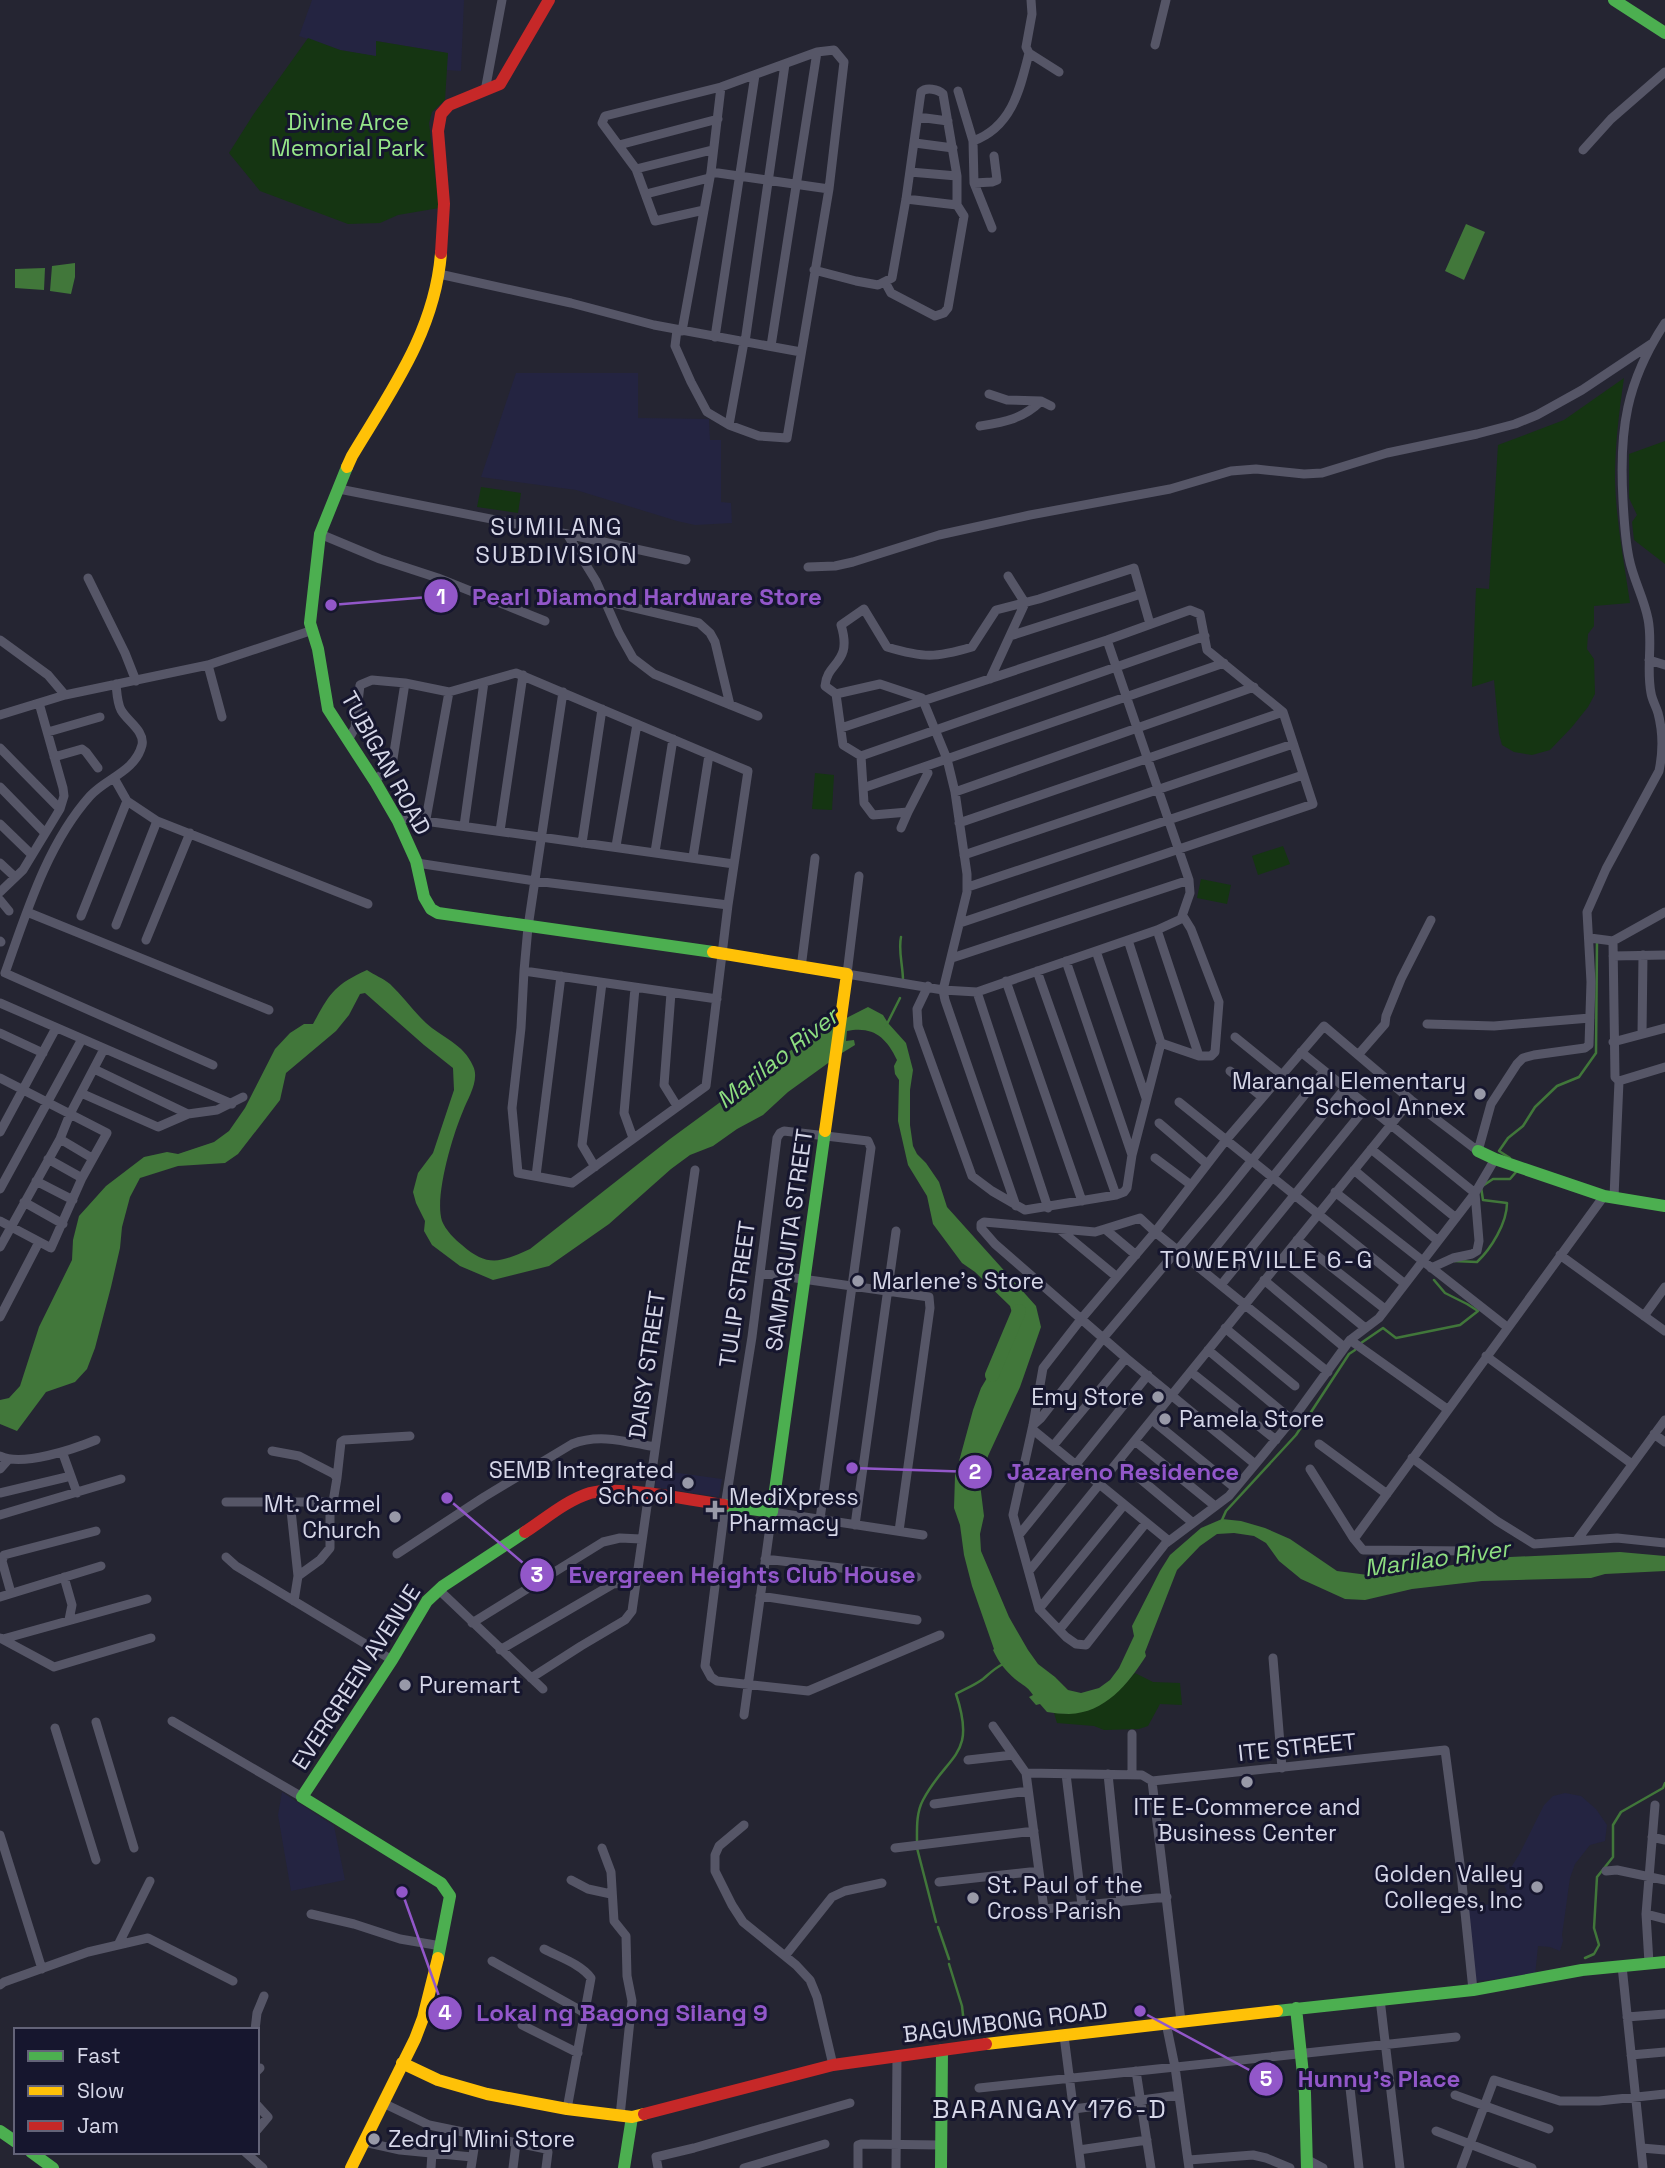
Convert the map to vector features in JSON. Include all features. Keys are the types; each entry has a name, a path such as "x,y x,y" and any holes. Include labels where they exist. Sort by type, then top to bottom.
{"street":[{"path":"485,91 502,0"},
{"name":"TUBIGAN ROAD","path":"549,0 500,84 449,105 440,114 438,131 444,204 439,274 432,305 414,352 352,456 320,534 309,617 310,631 319,650 328,709 396,817 417,863 423,895 430,909 438,913 723,953 847,974"},
{"path":"1031,0 1032,14 1026,47 1029,53 1059,72"},
{"path":"1155,45 1166,0"},
{"path":"1614,0 1665,33"},
{"path":"704,210 655,221 636,169 602,122 604,116 721,88 817,52 834,50 844,62 829,190 787,438 759,436 729,425 708,412 675,346 704,210 721,88"},
{"path":"771,346 817,52"},
{"path":"973,141 986,136 1011,110 1029,53"},
{"path":"729,425 745,342 785,64"},
{"path":"1583,150 1611,119 1665,72"},
{"path":"715,337 755,75"},
{"path":"814,270 878,285 892,278 921,92 926,89 940,91 943,94 953,148 957,205 964,216 948,308 944,313 935,316 891,293 885,282"},
{"path":"958,91 973,141 974,183 992,228"},
{"path":"918,117 948,121"},
{"path":"619,145 718,119"},
{"path":"915,143 953,148"},
{"path":"636,169 712,150"},
{"path":"974,183 997,180 993,156"},
{"path":"910,172 957,176"},
{"path":"646,194 710,175 740,176 829,190"},
{"path":"906,199 957,205"},
{"path":"439,274 680,330 802,352"},
{"path":"1478,1151 1491,1104 1517,1063 1534,1055 1585,1048 1589,1045 1590,938 1587,912 1633,816 1659,771 1661,732 1651,694 1649,622 1629,560 1622,479 1625,413 1637,375 1665,323"},
{"path":"808,567 853,562 939,535 1170,489 1231,471 1256,469 1322,473 1387,453 1492,430 1527,420 1561,402 1652,343"},
{"path":"989,394 1007,400 1041,401 1051,406"},
{"path":"980,426 1016,419 1031,411 1041,401"},
{"path":"339,489 568,534 686,561"},
{"path":"320,534 545,621"},
{"path":"568,534 584,558 633,658 670,681 758,716"},
{"path":"861,756 843,745 836,694 825,686 825,680 839,661 845,646 841,625 864,609 887,647 918,656 940,656 972,648 996,610 1133,568 1150,624"},
{"path":"1009,576 1025,603"},
{"path":"88,578 136,681"},
{"path":"1010,636 1141,594"},
{"path":"605,601 699,623 715,642 730,705"},
{"path":"989,679 1025,603"},
{"path":"841,728 1190,610 1200,614 1207,650 1283,712 1313,804 960,923"},
{"path":"0,715 65,695 208,665 310,631"},
{"path":"861,756 1205,636"},
{"path":"0,640 48,676 65,695"},
{"path":"859,876 847,974 943,990 977,992 1176,923 1183,916 1189,894 1189,880 1107,640"},
{"path":"1649,660 1665,665"},
{"path":"863,788 1224,663"},
{"path":"208,665 222,717"},
{"path":"348,740 355,728 360,685 372,680 405,683 449,692 516,673 523,675 563,692 637,724 673,739 709,755 748,771 728,905 706,1086 572,1183 518,1173 512,1108 528,927 563,692"},
{"path":"500,831 523,675"},
{"path":"464,826 484,682"},
{"path":"374,779 392,765 405,683"},
{"path":"116,684 121,709 140,733 142,741 138,754 131,764 95,791 76,815 43,872 5,973 213,1065"},
{"path":"836,694 880,684 922,698 947,759 955,792 968,887 943,990 944,1000 1016,1206"},
{"path":"955,792 1254,687"},
{"path":"426,819 449,692"},
{"path":"0,892 23,870 60,809 64,796 39,703"},
{"path":"582,843 602,709"},
{"path":"959,823 1283,712"},
{"path":"48,732 100,717"},
{"path":"616,846 637,724"},
{"path":"655,852 673,739"},
{"path":"964,855 1293,744"},
{"path":"0,748 60,809"},
{"path":"54,757 82,749 98,768"},
{"path":"692,857 709,755"},
{"path":"861,756 864,803 873,814 908,812"},
{"path":"901,828 928,773 925,767"},
{"path":"968,887 1303,775"},
{"path":"114,778 127,801 157,821 368,904"},
{"path":"0,787 45,833"},
{"path":"81,916 127,801"},
{"path":"396,817 426,819 734,864"},
{"path":"116,925 157,821"},
{"path":"0,824 32,855"},
{"path":"146,940 190,834"},
{"path":"802,968 815,858"},
{"path":"0,863 15,877"},
{"path":"417,863 728,905"},
{"path":"952,958 1189,880"},
{"path":"0,901 9,911"},
{"path":"27,912 269,1010"},
{"path":"1590,938 1613,941 1665,912"},
{"path":"1161,1043 1199,1055 1211,1056 1215,1052 1219,1002 1191,929 1183,916"},
{"path":"1358,1055 1385,1024 1401,979 1431,920"},
{"path":"1157,930 1199,1055"},
{"path":"928,986 916,1017 972,1176 1025,1210 1116,1195 1127,1188 1132,1155 1161,1043 1128,940"},
{"path":"1354,1539 1560,1255 1609,1197 1619,1081 1615,1077 1613,1042 1613,941"},
{"path":"1096,951 1147,1099"},
{"path":"1613,956 1665,955"},
{"path":"1642,1034 1643,956"},
{"path":"1066,961 1132,1155"},
{"path":"524,971 717,999"},
{"path":"1037,971 1116,1195"},
{"name":"SAMPAGUITA STREET","path":"772,1512 847,974"},
{"path":"536,1176 561,976"},
{"path":"1006,981 1082,1200"},
{"path":"595,1167 582,1145 602,983"},
{"path":"633,1138 624,1113 635,988"},
{"path":"977,992 1048,1208"},
{"path":"671,993 664,1085 677,1106"},
{"path":"0,1003 232,1104"},
{"path":"1427,1024 1493,1026 1590,1018"},
{"path":"1494,1159 1475,1193 1379,1318 1364,1327 1347,1344 1292,1420 1229,1496 1169,1541 1086,1645 1076,1644 1066,1637 1039,1609 1013,1515 1043,1368 1155,1232 1226,1140 1324,1026 1411,1100 1478,1151 1494,1159 1609,1197 1665,1206"},
{"path":"0,1132 56,1028"},
{"path":"1613,1042 1665,1028"},
{"path":"0,1033 43,1053"},
{"path":"1235,1037 1282,1075"},
{"path":"0,1189 82,1039"},
{"path":"0,1247 60,1139 104,1049"},
{"path":"1301,1052 1475,1193 1479,1241 1477,1251 1431,1268"},
{"path":"1619,1081 1665,1067"},
{"path":"94,1069 188,1114"},
{"path":"1230,1071 1262,1097"},
{"path":"1033,1427 1104,1336 1324,1071"},
{"path":"0,1078 107,1133 82,1178 51,1248 0,1221"},
{"path":"1199,1268 1345,1088"},
{"path":"81,1093 158,1127 188,1114 217,1110 243,1097"},
{"path":"1029,1571 1411,1100"},
{"path":"1179,1102 1405,1284"},
{"path":"1221,1285 1367,1106"},
{"path":"1159,1123 1207,1164"},
{"name":"TULIP STREET","path":"825,1136 788,1131 778,1135 705,1666 711,1677 717,1681 808,1691 940,1634"},
{"path":"820,1519 872,1148 868,1141 825,1136"},
{"path":"60,1139 92,1158"},
{"path":"1371,1149 1456,1217"},
{"path":"1155,1158 1191,1185"},
{"path":"48,1159 82,1178"},
{"name":"DAISY STREET","path":"531,1678 625,1620 632,1611 695,1170"},
{"path":"1354,1170 1438,1241"},
{"path":"36,1181 73,1200"},
{"path":"1335,1192 1507,1327"},
{"path":"24,1202 62,1224"},
{"path":"1255,1464 995,1244 981,1228 981,1224 984,1222 1095,1232 1140,1217 1328,1372"},
{"path":"1059,1229 1117,1277"},
{"path":"1105,1229 1136,1255"},
{"path":"855,1524 896,1231"},
{"path":"1297,1240 1385,1309"},
{"path":"0,1317 39,1242"},
{"path":"1560,1255 1665,1331"},
{"path":"1281,1259 1364,1327"},
{"path":"760,1273 929,1297 899,1531"},
{"path":"1264,1280 1347,1344 1447,1409"},
{"path":"1644,1316 1665,1287"},
{"path":"1225,1328 1295,1386"},
{"path":"1208,1350 1292,1420"},
{"path":"1486,1356 1632,1464"},
{"path":"1053,1446 1126,1357"},
{"path":"1191,1371 1276,1440"},
{"path":"1019,1535 1074,1464 1149,1376"},
{"path":"1152,1420 1236,1488"},
{"path":"1577,1540 1665,1420"},
{"path":"1033,1427 1169,1541"},
{"path":"1654,1434 1665,1442"},
{"path":"298,1576 320,1560 330,1548 330,1510 341,1442 410,1436"},
{"path":"397,1554 572,1444 599,1437 656,1447"},
{"path":"0,1469 4,1458 63,1454 96,1440"},
{"path":"1135,1441 1215,1506"},
{"path":"1319,1444 1387,1493"},
{"path":"272,1451 299,1456 337,1478"},
{"path":"63,1454 78,1493"},
{"path":"1412,1458 1497,1521 1534,1544 1617,1538 1665,1543"},
{"path":"1119,1461 1194,1523"},
{"path":"1310,1469 1363,1550 1468,1551"},
{"path":"0,1493 71,1476"},
{"path":"0,1515 121,1479"},
{"name":"EVERGREEN AVENUE","path":"302,1797 392,1660 427,1601 438,1589 574,1500 603,1491 648,1494 923,1535"},
{"path":"290,1501 298,1576 294,1601"},
{"path":"226,1502 333,1503"},
{"path":"1039,1609 1124,1505"},
{"path":"744,1715 772,1512"},
{"path":"1060,1629 1146,1523"},
{"path":"11,1593 1,1562 7,1552 96,1531"},
{"path":"472,1623 603,1542 620,1538 641,1539"},
{"path":"226,1557 236,1566 392,1660"},
{"path":"765,1559 917,1577"},
{"path":"0,1597 100,1566"},
{"path":"64,1577 72,1605 69,1620"},
{"path":"500,1650 613,1584 635,1583"},
{"path":"438,1589 542,1689"},
{"path":"760,1596 917,1620"},
{"path":"1,1638 147,1599"},
{"path":"1,1638 54,1667 151,1638"},
{"path":"1273,1658 1282,1768"},
{"path":"172,1721 441,1883 450,1896 423,2018 351,2168"},
{"path":"96,1722 134,1848"},
{"path":"993,1726 1026,1773 1044,1909 1167,1897"},
{"path":"55,1728 96,1860"},
{"path":"1132,1734 1132,1775"},
{"name":"ITE STREET","path":"1152,1781 1445,1750 1462,1877 1473,1990"},
{"path":"968,1760 1013,1755"},
{"path":"1026,1773 1132,1775 1147,1776 1152,1781 1181,2021"},
{"path":"1066,1774 1082,1905"},
{"path":"1108,1774 1121,1902"},
{"path":"934,1804 1028,1791"},
{"path":"1649,1963 1646,1914 1655,1805"},
{"path":"744,1825 719,1846 715,1855 715,1871 743,1922 802,1970 814,1989 833,2065"},
{"path":"895,1848 1034,1831"},
{"path":"0,1835 42,1969"},
{"path":"1652,1837 1665,1840"},
{"path":"602,1847 611,1872 614,1921 626,1936 627,1976 632,2001 624,2168"},
{"path":"1606,1871 1617,1870 1665,1880"},
{"path":"939,1882 1039,1871"},
{"path":"571,1880 588,1889 611,1894"},
{"path":"119,1943 150,1881"},
{"path":"785,1956 832,1896 882,1883"},
{"path":"312,1914 400,1939 441,1946"},
{"path":"1646,1914 1665,1919"},
{"path":"0,1985 88,1952 148,1938 233,1981"},
{"path":"544,1949 590,1974 591,1978 567,2109"},
{"path":"492,1961 585,2013"},
{"name":"BAGUMBONG ROAD","path":"402,2063 438,2080 487,2094 626,2117 833,2065 898,2055 1473,1990 1548,1975 1665,1962"},
{"path":"1622,1966 1643,2168"},
{"path":"256,2028 257,2013 264,1996"},
{"path":"1380,1999 1399,2168"},
{"path":"1296,2008 1308,2164 1323,2168"},
{"path":"1627,2017 1665,2014"},
{"path":"1166,2023 1189,2164 1253,2155 1290,2168"},
{"path":"522,2025 578,2053"},
{"path":"1064,2036 1081,2168"},
{"path":"979,2088 1456,2036"},
{"path":"940,2168 942,2050"},
{"path":"1631,2055 1665,2052"},
{"path":"896,2168 898,2055"},
{"path":"1136,2071 1151,2168"},
{"path":"1461,2168 1494,2080 1560,2101 1599,2101 1665,2094"},
{"path":"1350,2088 1359,2168"},
{"path":"1074,2109 1179,2095"},
{"path":"1455,2095 1549,2130"},
{"path":"383,2103 429,2125 548,2150 546,2168"},
{"path":"658,2168 656,2157 850,2103"},
{"path":"259,2107 268,2117 259,2128"},
{"path":"1436,2131 1532,2168"},
{"path":"471,2168 476,2136"},
{"path":"1079,2150 1147,2140"},
{"path":"364,2142 400,2150 472,2157"},
{"path":"513,2168 516,2144"},
{"path":"744,2168 825,2144"},
{"path":"858,2168 858,2145 942,2145"},
{"path":"1642,2148 1665,2150"},
{"path":"431,2168 432,2153"},
{"path":"34,2154 53,2168"},
{"path":"247,2154 263,2168"}],"shaded area":[{"path":"312,0 464,0 461,71 446,70 447,53 376,41 377,57 340,50 299,36"},
{"path":"1466,224 1485,232 1464,280 1445,271"},
{"path":"75,263 71,294 50,291 52,266"},
{"path":"45,268 44,290 15,288 15,269"},
{"path":"516,373 638,373 638,418 709,419 710,440 721,440 721,502 731,503 732,523 695,525 576,490 481,477"},
{"path":"367,970 390,984 426,1023 464,1052 473,1066 474,1083 450,1150 442,1182 440,1210 443,1224 456,1240 487,1260 503,1260 530,1249 670,1139 809,1037 868,1007 883,1015 906,1043 913,1070 910,1125 917,1154 939,1182 947,1207 1036,1306 1041,1327 1020,1387 988,1456 980,1484 984,1516 980,1534 981,1551 1009,1617 1028,1650 1038,1664 1068,1690 1081,1693 1099,1688 1110,1680 1119,1668 1134,1636 1132,1626 1170,1555 1201,1528 1222,1519 1265,1528 1290,1539 1337,1571 1368,1575 1431,1569 1489,1558 1620,1552 1665,1556 1665,1571 1605,1574 1591,1578 1482,1581 1412,1589 1365,1600 1345,1599 1301,1579 1279,1561 1266,1543 1254,1536 1217,1534 1200,1546 1177,1570 1145,1652 1146,1656 1114,1695 1094,1708 1069,1714 1047,1712 1040,1704 1036,1705 1029,1697 1033,1695 1031,1692 1005,1669 993,1650 972,1586 954,1508 955,1476 973,1410 981,1388 1012,1336 1014,1319 1010,1306 962,1263 933,1224 927,1196 908,1165 898,1121 899,1080 894,1066 897,1060 883,1039 864,1030 847,1031 846,1041 854,1040 855,1045 788,1092 763,1115 713,1146 690,1155 609,1224 549,1266 493,1280 460,1266 432,1245 424,1231 425,1221 413,1192 418,1173 433,1153 454,1090 453,1068 365,993 360,994 349,1015 336,1031 286,1073 280,1100 238,1154 225,1163 178,1166 140,1178 130,1197 111,1287 87,1369 75,1382 46,1392 17,1431 0,1424 0,1400 9,1398 20,1386 39,1327 72,1260 73,1240 79,1216 106,1186 144,1157 167,1152 178,1154 214,1142 229,1131 245,1108 275,1049 290,1033 304,1024 313,1024 334,991 347,980"},
{"name":"SEMB Integrated School","path":"657,1470 722,1479 719,1497 655,1487"},
{"path":"282,1792 334,1826 345,1880 291,1891 278,1815"},
{"name":"Golden Valley Colleges, Inc","path":"1565,1793 1581,1796 1596,1809 1607,1825 1605,1841 1590,1845 1575,1864 1570,1878 1560,1951 1538,1946 1535,1976 1475,1981 1468,1908 1490,1904 1503,1897 1507,1891 1503,1883 1507,1874 1544,1805 1553,1796"}],"green space":[{"name":"Divine Arce Memorial Park","path":"308,38 340,50 376,56 376,41 448,53 445,100 432,112 429,123 439,208 398,215 380,223 348,224 260,191 229,153"},
{"path":"1624,378 1615,480 1630,603 1594,606 1594,626 1588,634 1587,649 1594,659 1595,694 1588,707 1550,750 1532,755 1514,752 1502,745 1494,680 1472,687 1476,588 1489,589 1498,445 1564,420"},
{"path":"1665,441 1665,564 1634,540 1632,522 1637,515 1629,498 1629,454"},
{"path":"481,487 521,493 518,513 477,507"},
{"path":"815,773 834,775 832,810 812,809"},
{"path":"1283,846 1290,864 1258,875 1252,856"},
{"path":"1201,879 1231,885 1227,904 1197,898"},
{"path":"1135,1673 1153,1682 1180,1683 1182,1705 1160,1704 1148,1726 1139,1729 1104,1730 1094,1726 1057,1723 1054,1713 1067,1714 1126,1683"}],"waterway":[{"path":"901,937 903,981"},
{"path":"1510,1158 1499,1151 1508,1138 1523,1126 1535,1107 1557,1086 1579,1077 1596,1053 1597,941"},
{"path":"886,1026 900,998"},
{"path":"1454,1261 1477,1262 1493,1243 1504,1219 1507,1203 1483,1200 1481,1187 1493,1179 1510,1179 1516,1172"},
{"path":"1361,1343 1383,1328 1396,1338 1460,1325 1478,1311 1445,1293 1434,1280"},
{"name":"Marilao River","path":"992,1375 1019,1311"},
{"path":"1222,1520 1226,1511 1296,1435 1349,1354 1355,1350"},
{"path":"917,1843 917,1821 921,1805 961,1743 962,1715 956,1694 1003,1664"},
{"path":"1585,1958 1594,1954 1599,1945 1594,1928 1597,1877 1613,1857 1613,1825 1621,1812 1663,1788 1665,1783"},
{"path":"917,1848 936,1922"},
{"path":"938,1927 949,1959"},
{"path":"949,1964 962,2006 964,2024"}],"traffic: fast":[{"path":"1614,0 1665,33"},
{"path":"347,467 320,534 310,623 318,649 328,709 398,821 416,861 424,897 431,909 438,913 713,952"},
{"path":"724,1505 772,1512 825,1131"},
{"path":"1478,1151 1604,1196 1665,1206"},
{"path":"438,1958 450,1896 441,1883 302,1797 392,1660 427,1601 443,1586 525,1532"},
{"path":"1277,2011 1473,1990 1582,1970 1665,1962"},
{"path":"1296,2008 1305,2093 1307,2168"},
{"path":"941,2168 942,2050"},
{"path":"624,2168 632,2117"},
{"path":"0,2131 14,2141"},
{"path":"34,2154 53,2168"}],"traffic: slow":[{"path":"347,467 396,384 420,334 430,308 441,253"},
{"path":"713,952 847,974 825,1131"},
{"path":"351,2168 415,2039 438,1958"},
{"path":"986,2044 1277,2011"},
{"path":"402,2063 438,2080 487,2094 567,2109 632,2117 644,2114"}],"traffic: jam":[{"path":"441,253 444,204 438,131 441,114 449,105 500,84 549,0"},
{"path":"525,1532 573,1500 603,1491 656,1494 724,1505"},
{"path":"644,2114 833,2065 986,2044"}],"place":[{"name":"Pearl Diamond Hardware Store","path":"331,605"},
{"name":"Marangal Elementary School Annex","path":"1480,1094"},
{"name":"Marlene's Store","path":"858,1281"},
{"name":"Emy Store","path":"1158,1397"},
{"name":"Pamela Store","path":"1165,1419"},
{"name":"Jazareno Residence","path":"852,1468"},
{"name":"SEMB Integrated School","path":"688,1483"},
{"name":"Evergreen Heights Club House","path":"447,1498"},
{"name":"MediXpress Pharmacy","path":"715,1510"},
{"name":"Mt. Carmel Church","path":"395,1517"},
{"name":"Puremart","path":"405,1685"},
{"name":"ITE E-Commerce and Business Center","path":"1247,1782"},
{"name":"Golden Valley Colleges, Inc","path":"1537,1887"},
{"name":"Lokal ng Bagong Silang 9","path":"402,1892"},
{"name":"St. Paul of the Cross Parish","path":"973,1898"},
{"name":"Hunny's Place","path":"1140,2011"},
{"name":"Zedryl Mini Store","path":"374,2139"}],"district":[{"name":"SUMILANG SUBDIVISION","path":"557,540"},
{"name":"TOWERVILLE 6-G","path":"1267,1259"},
{"name":"BARANGAY 176-D","path":"1050,2109"}]}
